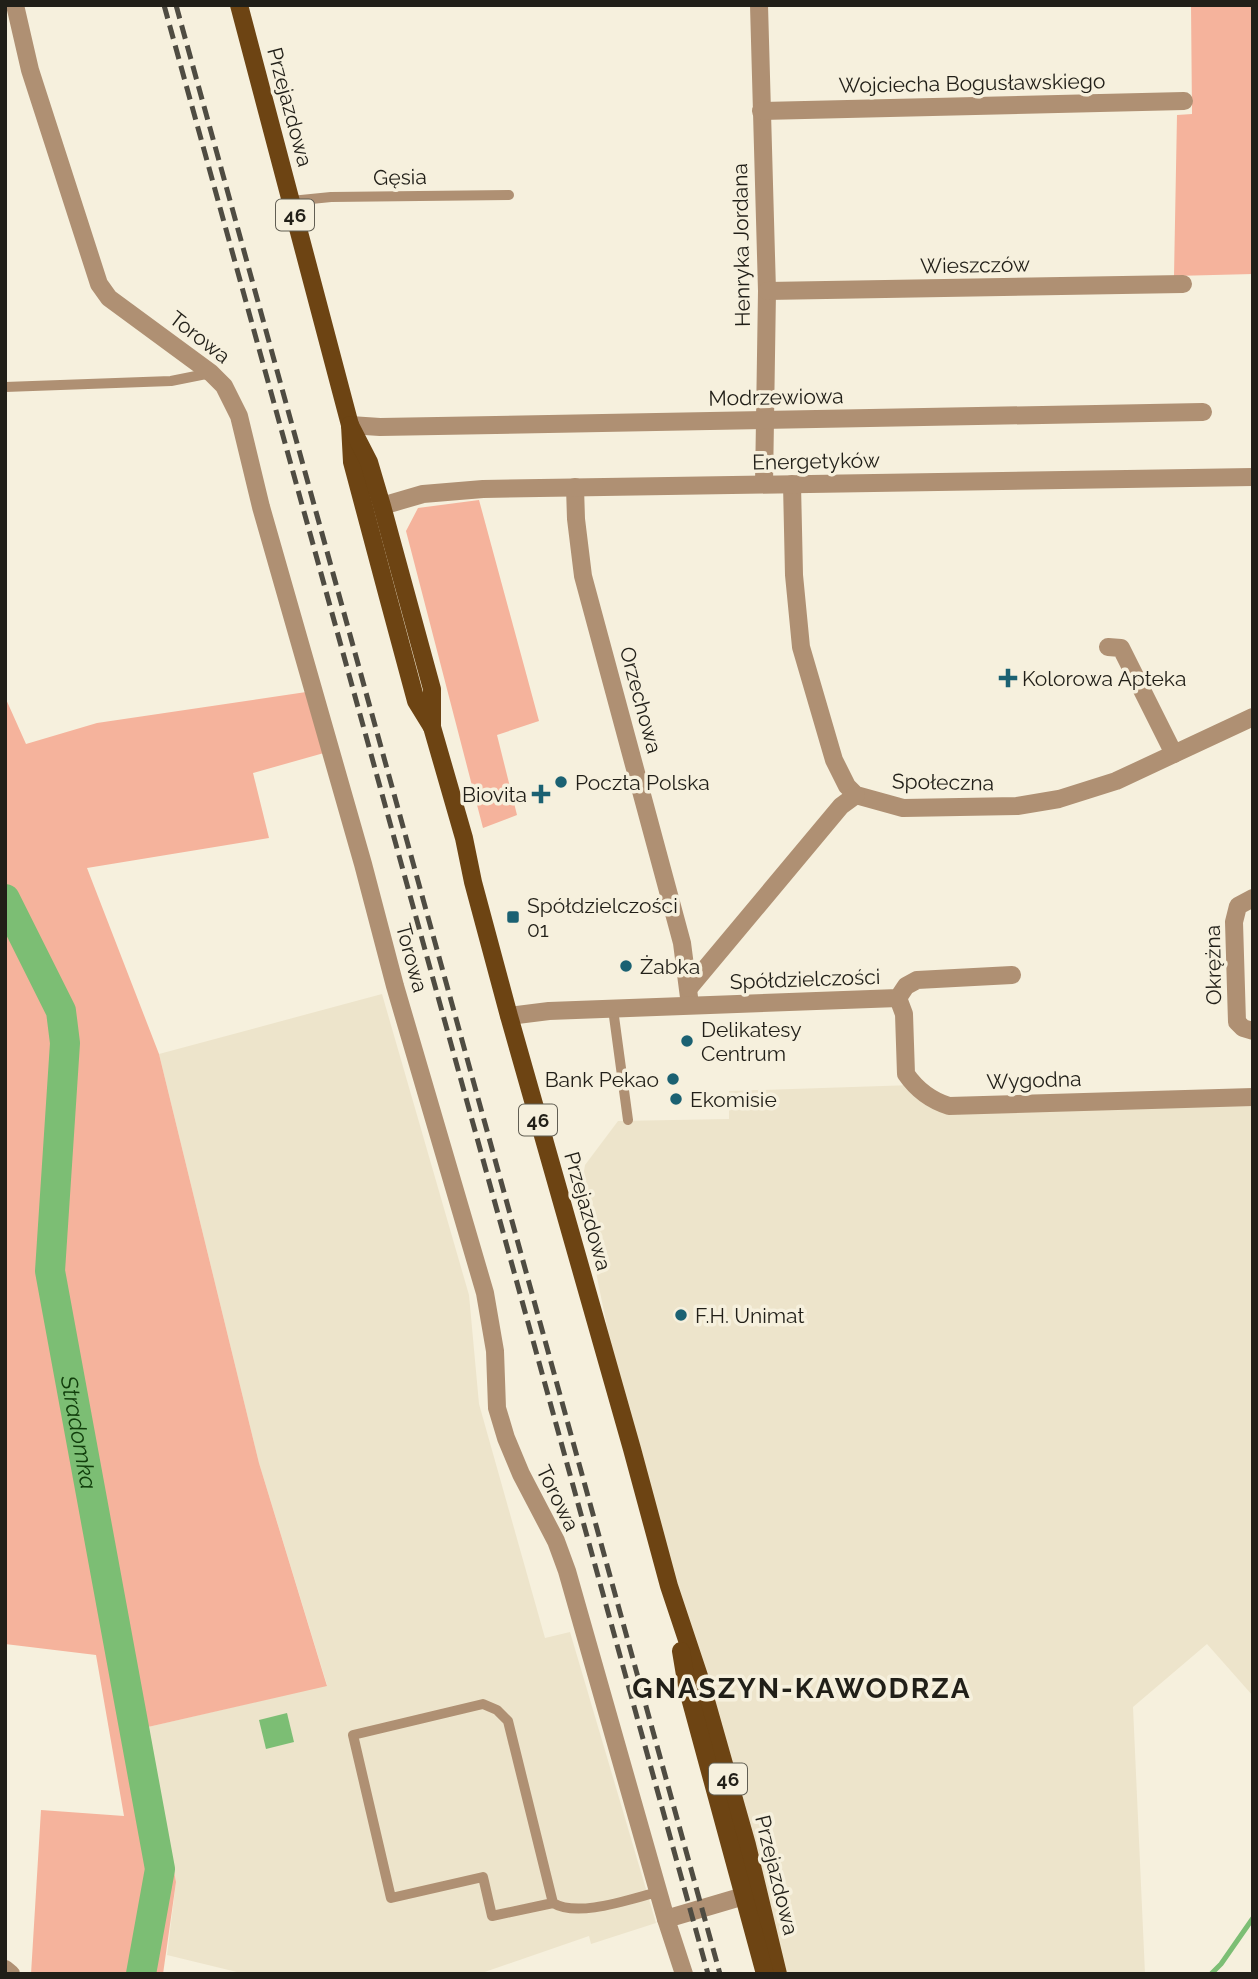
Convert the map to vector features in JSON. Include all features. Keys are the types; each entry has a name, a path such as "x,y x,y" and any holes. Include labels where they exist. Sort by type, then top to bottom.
{"main road":[{"name":"Przejazdowa","path":"239,5 350,425 352,462 416,701 432,727 464,838 509,1016 669,1586 699,1676 747,1845 778,1974"},
{"name":"Przejazdowa","path":"350,425 369,462 432,689 432,727"},
{"name":"Przejazdowa","path":"669,1586 687,1687 765,1974"}],"street":[{"name":"Torowa","path":"15,5 30,70 99,284 109,298 211,373 224,386 239,416 264,521 485,1293 495,1351 497,1408 521,1474 556,1541 567,1571 658,1892 684,1974"},
{"name":"Henryka Jordana","path":"759,5 767,291 764,484"},
{"name":"Wojciecha Bogusławskiego","path":"761,111 1184,101"},
{"name":"Wieszczów","path":"767,291 1183,284"},
{"name":"Modrzewiowa","path":"350,425 380,427 1203,412"},
{"name":"Energetyków","path":"382,506 423,494 483,489 1253,477"},
{"path":"689,997 841,806 856,795 847,786 834,760 801,647 794,575 792,484"},
{"name":"Orzechowa","path":"575,487 583,576 682,943 689,997"},
{"path":"1108,647 1121,648 1174,754"},
{"name":"Społeczna","path":"856,795 903,808 1017,806 1059,799 1092,790 1253,717"},
{"name":"Okrężna","path":"1253,898 1238,906 1234,922 1237,1022 1243,1028 1253,1031"},
{"name":"Spółdzielczości","path":"509,1016 550,1011 613,1009 689,997 898,998 906,986 917,980 1012,975"},
{"name":"Wygodna","path":"898,998 904,1014 906,1074 913,1085 923,1093 936,1102 949,1106 1253,1097"},
{"path":"666,1919 744,1896"},
{"path":"5,1969 11,1974"}],"lane":[{"name":"Gęsia","path":"291,201 331,197 509,195"},
{"path":"5,387 171,381 211,373"},
{"path":"613,1009 628,1120"},
{"path":"553,1903 492,1916 483,1877 391,1898 353,1735 483,1704 497,1710 508,1721 553,1903 562,1909 600,1907 658,1892"}],"shaded area":[{"path":"1191,5 1253,5 1253,274 1174,276 1177,115 1192,114"},
{"path":"479,500 539,721 497,735 517,815 483,828 406,531 418,508"},
{"path":"313,691 331,751 253,773 269,838 87,868 159,1054 259,1463 327,1686 148,1727 176,1882 163,1974 31,1974 41,1810 124,1816 96,1655 5,1644 5,697 26,744 97,723"},
{"path":"382,994 469,1295 479,1404 545,1638 570,1632 656,1923 591,1944 589,1936 479,1974 245,1974 167,1955 176,1882 148,1727 327,1685 259,1463 159,1054"},
{"path":"913,1085 936,1102 1253,1097 1253,1696 1207,1644 1133,1707 1145,1974 765,1974 669,1586 632,1449 580,1194 585,1165 618,1121 729,1119 729,1091"},
{"path":"287,1713 294,1742 266,1749 259,1720"}],"waterway":[{"name":"Stradomka","path":"5,899 61,1011 65,1043 50,1271 160,1869 141,1974"},
{"path":"1211,1974 1253,1918"}],"railway":[{"path":"164,5 708,1974"},
{"path":"176,5 720,1974"}],"place":[{"name":"Kolorowa Apteka","path":"1008,678"},
{"name":"Poczta Polska","path":"561,782"},
{"name":"Biovita","path":"541,794"},
{"name":"Spółdzielczości 01","path":"513,917"},
{"name":"Żabka","path":"626,966"},
{"name":"Delikatesy Centrum","path":"687,1041"},
{"name":"Bank Pekao","path":"673,1079"},
{"name":"Ekomisie","path":"676,1099"},
{"name":"F.H. Unimat","path":"681,1315"}],"district":[{"name":"GNASZYN-KAWODRZA","path":"802,1688"}]}
